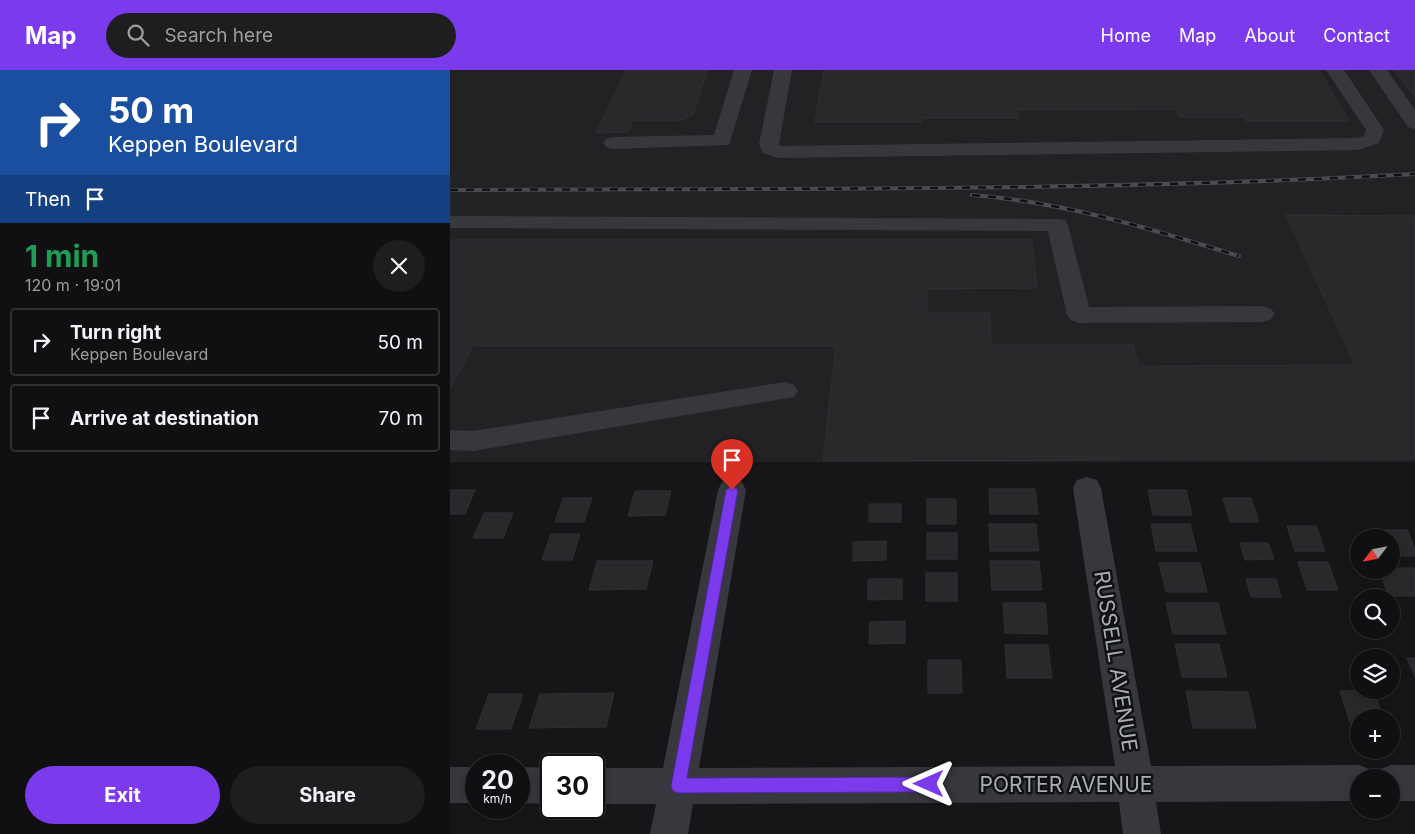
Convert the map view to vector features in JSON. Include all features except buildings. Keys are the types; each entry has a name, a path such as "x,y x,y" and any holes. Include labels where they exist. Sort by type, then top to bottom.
{"street":[{"path":"613,143 722,141 743,70"},
{"path":"783,70 769,144 770,149 777,152 1359,144 1372,139 1375,130 1335,70"},
{"path":"1378,70 1415,123"},
{"path":"450,222 1056,225 1079,315 1263,314"},
{"path":"450,440 473,441 785,391"},
{"name":"RUSSELL AVENUE","path":"1087,488 1142,834"},
{"path":"670,834 732,490"},
{"name":"PORTER AVENUE","path":"605,786 1134,782 1350,783"},
{"path":"1400,783 1415,783"},
{"path":"450,785 465,785"}],"shaded area":[{"path":"450,70 1415,70 1415,462 450,462"}],"railway":[{"path":"450,190 1054,186 1295,180 1415,174"},
{"path":"972,195 1074,210 1173,236 1239,256"}],"route":[{"path":"732,490 678,786 929,784"}]}
